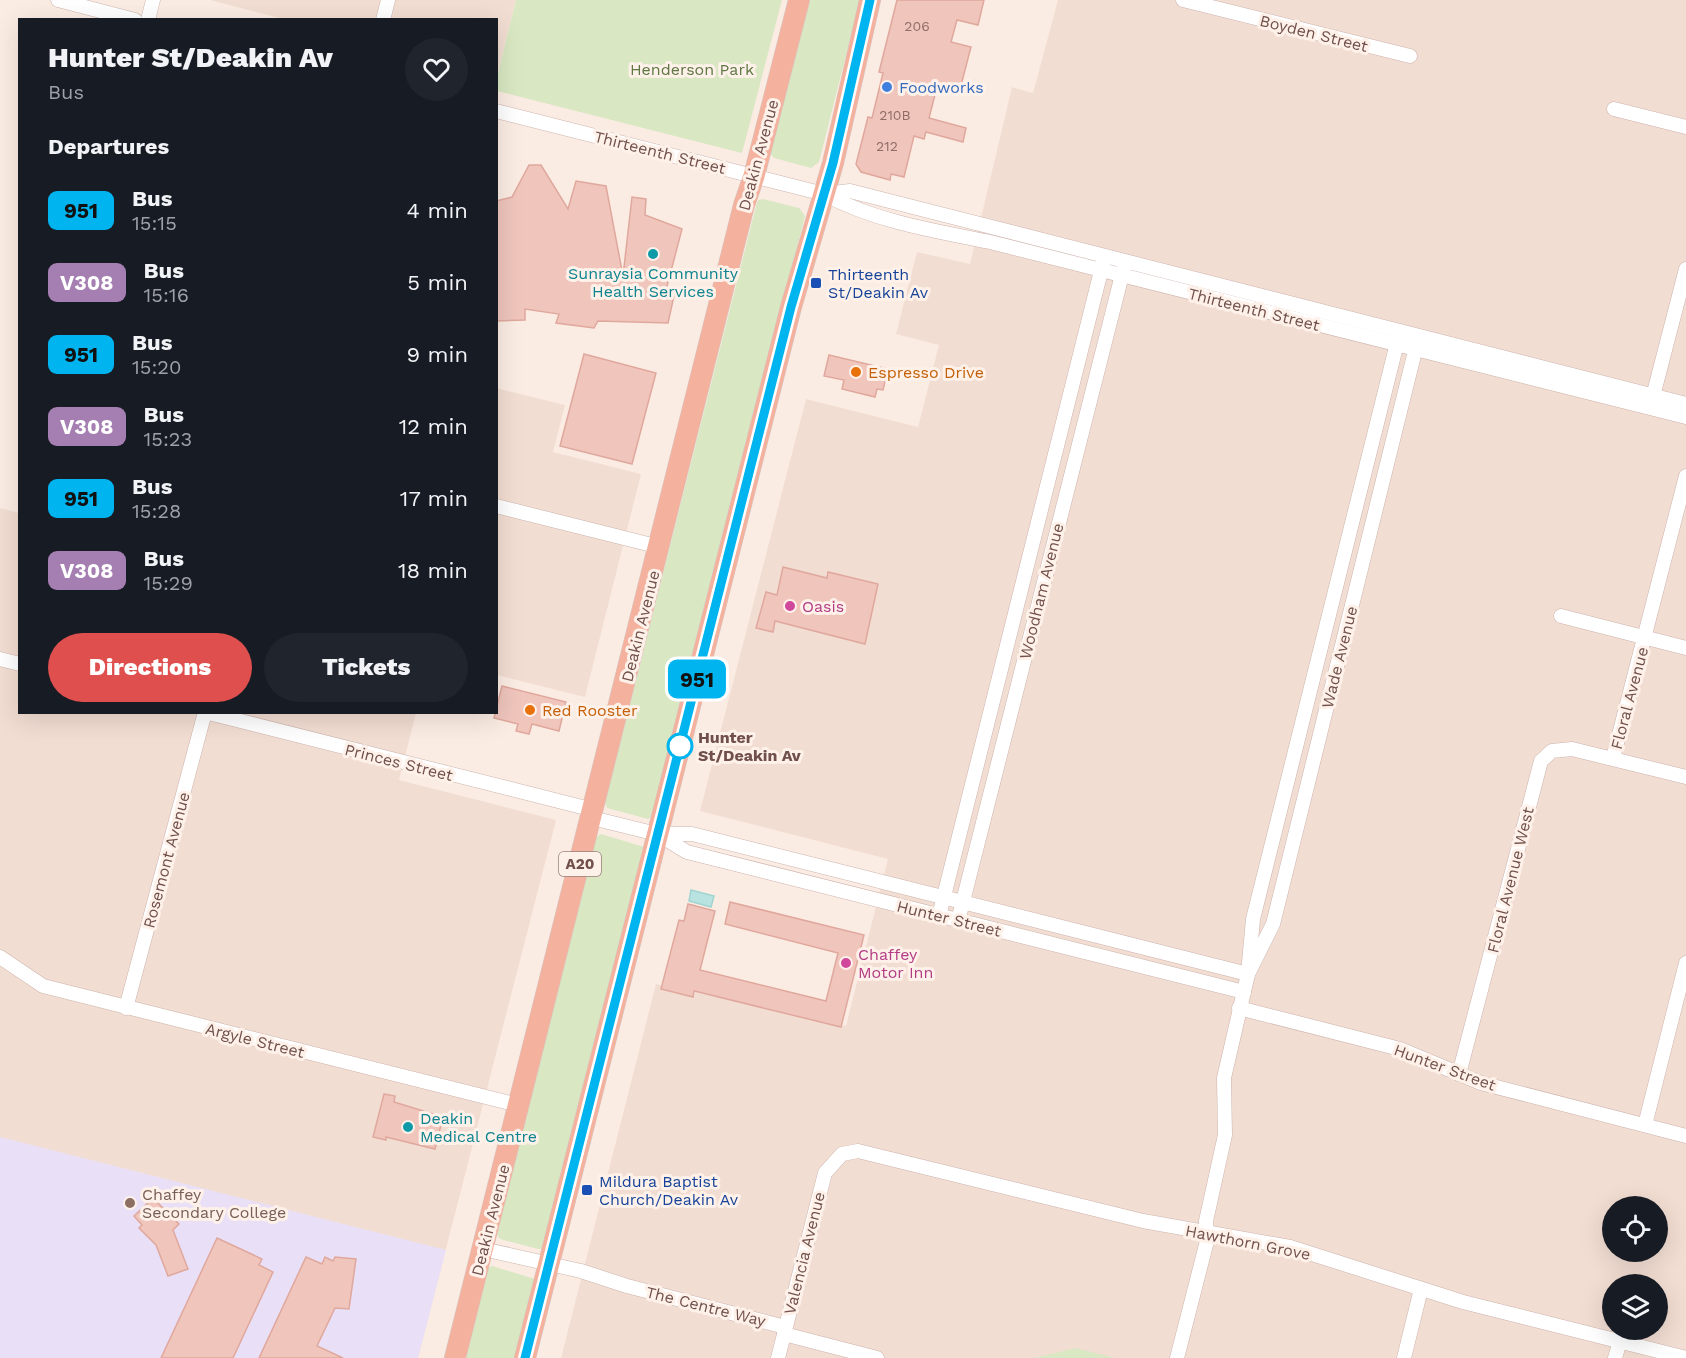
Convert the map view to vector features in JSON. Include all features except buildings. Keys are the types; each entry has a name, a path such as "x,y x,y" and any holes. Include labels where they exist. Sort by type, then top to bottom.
{"highway":[{"name":"Deakin Avenue","path":"455,1358 744,205 754,176 799,0"},
{"path":"525,1358 791,307 824,194 870,0"}],"street":[{"path":"58,0 127,18"},
{"path":"148,18 153,0"},
{"path":"384,18 388,0"},
{"name":"Boyden Street","path":"1183,0 1410,56"},
{"path":"1614,109 1686,127"},
{"name":"Thirteenth Street","path":"498,112 824,194 853,209 919,227 1103,263 1400,331 1651,402 1686,417"},
{"name":"Woodham Avenue","path":"939,916 1103,263"},
{"name":"Thirteenth Street","path":"1124,268 1416,350 1651,402 1686,404"},
{"name":"Woodham Avenue","path":"958,921 1124,268"},
{"path":"1651,402 1686,269"},
{"name":"Wade Avenue","path":"1178,1358 1207,1241 1206,1231 1225,1135 1224,1078 1248,974 1253,919 1400,331"},
{"name":"Wade Avenue","path":"1248,974 1273,924 1419,336"},
{"name":"Floral Avenue","path":"1613,758 1686,474"},
{"path":"498,507 660,547"},
{"name":"Floral Avenue","path":"1561,616 1686,648"},
{"path":"0,659 18,664"},
{"name":"Rosemont Avenue","path":"126,1008 204,714"},
{"name":"Princes Street","path":"213,714 593,814"},
{"name":"Floral Avenue West","path":"1459,1074 1542,761 1552,751 1562,748 1613,758 1686,777"},
{"name":"Hunter Street","path":"593,814 657,834 687,852 1244,992"},
{"name":"Hunter Street","path":"657,834 692,834 1248,974"},
{"name":"Argyle Street","path":"0,957 44,986 518,1105"},
{"path":"1645,1125 1686,963"},
{"name":"Hunter Street","path":"1239,1008 1400,1049 1481,1083 1686,1136"},
{"name":"Hawthorn Grove","path":"842,1154 866,1151 1143,1221 1290,1247 1421,1289 1686,1358"},
{"name":"Valencia Avenue","path":"778,1358 825,1173 842,1154"},
{"name":"The Centre Way","path":"483,1249 600,1276 626,1286 877,1358"},
{"path":"1404,1358 1421,1289"},
{"path":"1615,1358 1620,1341"}],"shaded area":[{"path":"210,0 516,0 498,72 498,18 279,18"},
{"path":"1058,0 1686,0 1686,1358 561,1358 656,984 846,1026 888,859 700,811 806,399 918,427 939,345 896,334 917,252 970,264 1012,87 1033,93"},
{"path":"498,388 565,405 553,452 641,474 585,697 498,675"},
{"path":"0,508 18,513 18,714 416,714 399,780 556,820 418,1358 0,1358"},
{"name":"Chaffey Secondary College","path":"0,1137 446,1250 418,1358 0,1358"}],"green space":[{"name":"Henderson Park","path":"516,0 782,0 742,153 498,91 498,73"},
{"path":"807,0 860,0 819,162 811,168 774,158 770,153"},
{"path":"763,199 799,208 805,216 654,815 648,819 607,808 605,803 756,206 758,200"},
{"path":"601,834 644,847 542,1249 538,1249 500,1239 496,1234 596,837"},
{"path":"492,1266 535,1279 516,1358 464,1358 488,1268"},
{"path":"1076,1348 1115,1358 1034,1358"}],"water":[{"path":"691,890 714,896 711,907 689,901"}],"bus line":[{"name":"951","path":"525,1358 791,307 833,163 870,0"}],"place":[{"name":"Foodworks","path":"887,87"},
{"name":"Sunraysia Community Health Services","path":"653,254"},
{"name":"Thirteenth St/Deakin Av","path":"816,283"},
{"name":"Espresso Drive","path":"856,372"},
{"name":"Oasis","path":"790,606"},
{"name":"Red Rooster","path":"530,710"},
{"name":"Hunter St/Deakin Av","path":"680,746"},
{"name":"Chaffey Motor Inn","path":"846,963"},
{"name":"Deakin Medical Centre","path":"408,1127"},
{"name":"Mildura Baptist Church/Deakin Av","path":"587,1190"},
{"name":"Chaffey Secondary College","path":"130,1203"}]}
